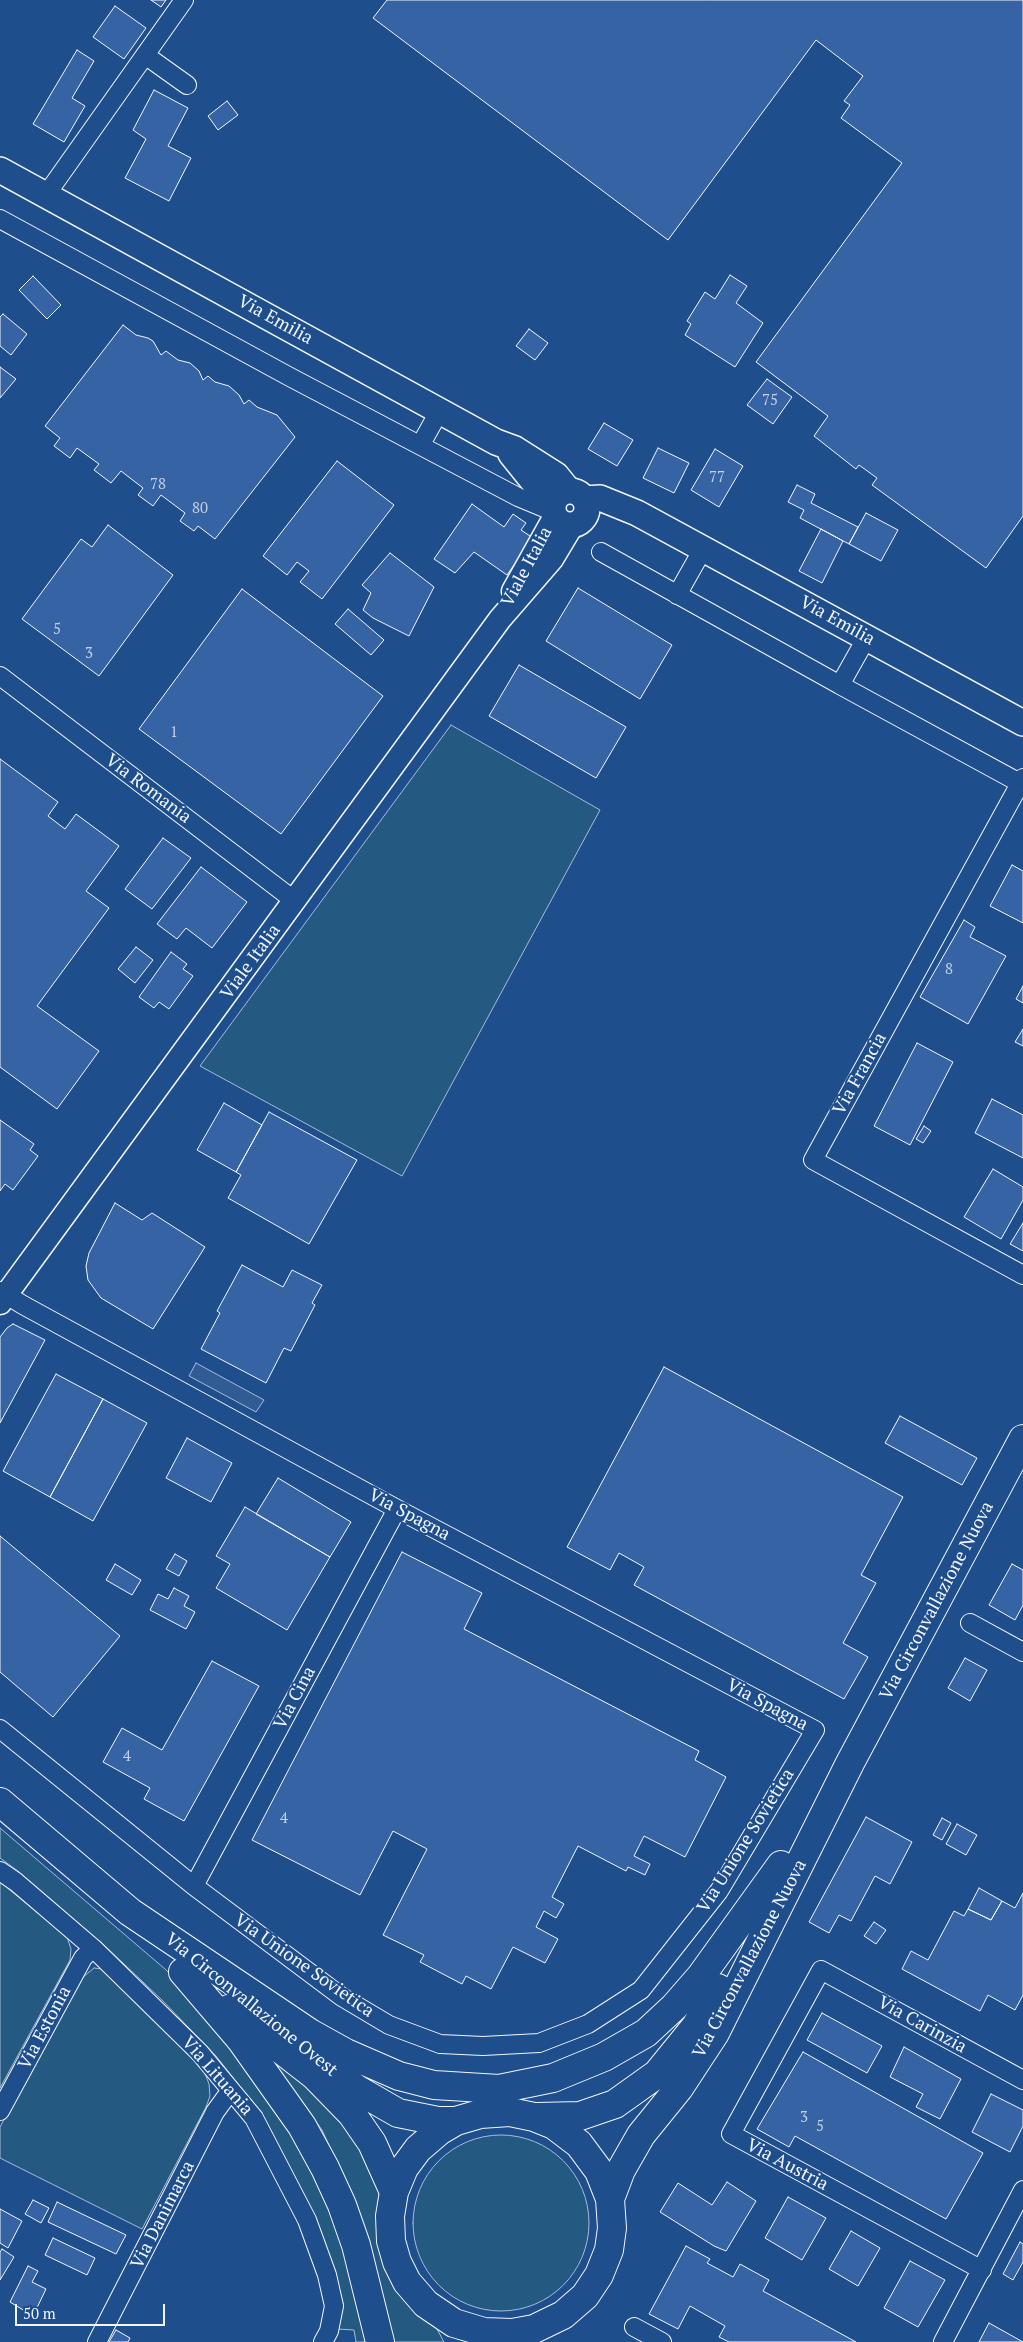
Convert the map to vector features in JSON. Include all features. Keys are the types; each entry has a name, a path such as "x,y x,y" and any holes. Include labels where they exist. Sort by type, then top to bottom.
{"main road":[{"name":"Via Emilia","path":"0,170 503,445 515,449 556,475 568,509 600,498 637,513 1023,723"},
{"name":"Via Circonvallazione Nuova","path":"610,2199 621,2170 641,2135 679,2088 715,2033 850,1763 1023,1439"},
{"name":"Via Circonvallazione Nuova","path":"534,2117 580,2116 615,2104 657,2074 696,2026 750,1932 782,1865 850,1763"},
{"name":"Via Circonvallazione Ovest","path":"0,1802 130,1912 315,2076 352,2114 372,2144 394,2192"},
{"path":"189,1964 346,2053 399,2076 434,2085 499,2089 553,2078 604,2057 646,2033 674,2007 701,1976 782,1865"},
{"path":"189,1964 302,2126 320,2160 342,2205 356,2245 380,2342"},
{"name":"Via Circonvallazione Ovest","path":"189,1964 358,2090 398,2113 438,2121 456,2121"},
{"path":"510,2112 534,2117 554,2125 579,2144 599,2171 610,2199 611,2235 609,2250 599,2275 585,2296 543,2332 534,2329 512,2333 484,2332 454,2323 436,2313 426,2304 407,2282 397,2262 392,2241 390,2216 394,2192 404,2168 418,2149 439,2131 456,2121 487,2113 510,2112"},
{"path":"436,2313 453,2342"}],"street":[{"path":"46,195 184,0"},
{"path":"146,55 187,85"},
{"path":"0,219 290,377 421,444 518,497 568,509"},
{"path":"421,444 440,410"},
{"name":"Viale Italia","path":"2,1297 295,901 500,619 513,590 568,509"},
{"path":"677,595 703,549"},
{"path":"601,552 840,685 1022,781"},
{"path":"840,685 867,637"},
{"name":"Via Romania","path":"0,676 295,901"},
{"name":"Via Francia","path":"1022,781 813,1160 1023,1275"},
{"name":"Via Spagna","path":"2,1297 815,1730"},
{"name":"Via Cina","path":"194,1886 397,1509"},
{"path":"970,1623 1023,1652"},
{"name":"Via Unione Sovietica","path":"0,1729 194,1886 342,1997 389,2025 440,2044 483,2046 539,2043 588,2024 641,1990 718,1891 815,1730"},
{"name":"Via Lituania","path":"0,1872 16,1882 93,1948 200,2053 254,2118 307,2220 327,2275 334,2306 329,2331 323,2342"},
{"name":"Via Estonia","path":"0,2111 83,1958 93,1948"},
{"name":"Via Carinzia","path":"822,1970 1023,2080"},
{"name":"Via Austria","path":"822,1970 731,2134 982,2270"},
{"name":"Via Danimarca","path":"98,2342 215,2112 231,2090"},
{"path":"943,2342 1023,2190"},
{"path":"634,2327 662,2342"}],"shaded area":[{"path":"451,725 600,810 402,1176 200,1066"},
{"path":"196,1363 264,1400 256,1412 189,1376"},
{"path":"0,1828 165,1969 213,2015 322,2170 373,2342 356,2342 354,2330 337,2329 343,2303 334,2271 300,2188 259,2111 216,2056 162,2000 105,1946 18,1871 0,1858"},
{"path":"0,1882 67,1937 71,1949 70,1960 0,2088"},
{"path":"94,1968 102,1969 156,2021 204,2071 209,2084 210,2096 206,2107 142,2229 0,2158 0,2127 82,1978"},
{"path":"277,2060 352,2124 378,2182 379,2197 403,2291 437,2329 444,2342 391,2342 356,2205 322,2130 278,2068"},
{"path":"492,2135 510,2135 535,2141 550,2149 564,2160 575,2174 583,2189 588,2206 588,2240 583,2257 575,2272 564,2286 550,2297 527,2308 510,2311 492,2311 467,2305 452,2297 438,2286 427,2272 416,2249 413,2232 413,2214 419,2189 427,2174 438,2160 452,2149 475,2138"}],"building":[{"path":"151,0 166,0 161,7"},
{"path":"387,0 1023,0 1023,516 986,568 872,485 877,478 859,465 856,469 814,436 828,416 756,362 902,163 841,118 850,105 844,101 863,76 816,40 668,240 373,18"},
{"path":"115,6 146,28 124,59 93,37"},
{"path":"77,50 94,61 72,98 85,106 64,142 33,124"},
{"path":"154,90 188,108 168,146 191,158 169,201 125,178 146,139 133,130"},
{"path":"227,101 238,115 218,130 208,116"},
{"path":"730,275 747,286 736,303 763,323 735,367 685,335 691,324 687,321 705,292 715,299"},
{"path":"33,276 61,305 47,319 19,290"},
{"path":"3,314 27,334 11,355 0,346 0,317"},
{"path":"123,325 136,335 153,341 161,355 166,351 178,360 190,363 199,371 203,380 208,376 215,382 229,386 239,395 244,404 249,400 257,407 277,415 295,437 215,539 198,526 194,531 180,521 185,513 161,495 153,506 138,495 143,488 121,471 111,483 94,470 99,464 77,448 70,458 54,446 60,438 45,426"},
{"path":"529,329 548,343 535,360 516,346"},
{"path":"0,367 16,379 0,398"},
{"path":"767,379 792,397 773,424 747,405"},
{"path":"604,423 633,440 617,466 588,449"},
{"path":"658,448 689,463 674,493 643,478"},
{"path":"715,449 743,466 719,507 691,490"},
{"path":"337,461 394,505 322,599 300,582 309,571 297,562 287,575 263,556"},
{"path":"797,485 815,494 811,503 858,527 849,544 800,518 804,510 788,502"},
{"path":"472,504 504,527 513,514 526,523 521,530 533,538 507,575 474,552 455,573 434,559"},
{"path":"866,513 898,530 881,561 849,544"},
{"path":"108,525 173,575 99,676 22,619 81,539 92,547"},
{"path":"821,529 843,541 822,583 799,571"},
{"path":"390,553 434,587 409,636 373,618 363,610 371,593 362,585"},
{"path":"578,588 672,645 640,699 546,641"},
{"path":"242,589 383,696 281,834 139,729"},
{"path":"348,609 384,640 371,655 335,624"},
{"path":"519,665 626,727 596,778 489,716"},
{"path":"0,759 58,802 48,816 65,829 76,814 119,846 86,891 109,908 37,1006 99,1051 57,1109 0,1067"},
{"path":"163,838 191,858 152,909 125,889"},
{"path":"1012,865 1023,871 1023,923 990,906"},
{"path":"201,867 247,902 212,948 186,928 177,939 157,924"},
{"path":"964,920 975,927 970,937 1006,956 968,1024 920,997"},
{"path":"136,947 153,960 135,983 118,969"},
{"path":"171,952 187,964 183,969 193,976 169,1009 159,1002 154,1008 139,997"},
{"path":"1023,986 1023,1003 1016,999"},
{"path":"1023,1029 1023,1046 1015,1042"},
{"path":"917,1043 953,1062 910,1145 874,1126"},
{"path":"992,1099 1023,1115 1023,1158 975,1133"},
{"path":"224,1103 262,1125 236,1172 197,1150"},
{"path":"269,1112 357,1160 309,1244 228,1198 241,1175 236,1172"},
{"path":"0,1120 34,1144 30,1150 38,1156 13,1190 5,1184 0,1191"},
{"path":"924,1126 931,1131 923,1143 916,1139"},
{"path":"993,1169 1023,1187 1023,1200 1001,1239 964,1217"},
{"path":"115,1203 142,1220 152,1213 205,1247 153,1329 101,1298 88,1280 86,1266 89,1253"},
{"path":"1023,1223 1023,1251 1010,1244"},
{"path":"242,1265 283,1287 292,1270 322,1285 312,1303 315,1305 291,1351 284,1348 266,1383 201,1349 220,1313 217,1311"},
{"path":"13,1324 45,1340 0,1423 0,1337"},
{"path":"664,1367 903,1497 861,1575 876,1583 843,1643 868,1657 844,1699 634,1585 644,1567 619,1553 610,1570 567,1547"},
{"path":"56,1374 103,1399 50,1497 3,1471"},
{"path":"103,1399 147,1423 93,1521 50,1497"},
{"path":"900,1416 977,1458 962,1485 885,1443"},
{"path":"187,1438 232,1463 211,1502 166,1478"},
{"path":"278,1478 351,1522 330,1557 256,1514"},
{"path":"245,1507 330,1557 287,1630 216,1588 230,1564 216,1556"},
{"path":"0,1536 120,1636 53,1717 0,1672"},
{"path":"402,1552 482,1593 464,1629 699,1751 695,1760 726,1777 685,1857 644,1836 634,1856 650,1864 645,1875 628,1867 626,1871 578,1846 552,1897 564,1904 556,1918 544,1911 536,1927 558,1939 545,1963 513,1947 491,1989 466,1976 462,1984 420,1962 424,1955 383,1935 427,1849 393,1831 360,1895 252,1840"},
{"path":"175,1554 187,1561 179,1576 166,1569"},
{"path":"115,1564 141,1580 132,1595 106,1580"},
{"path":"1012,1564 1023,1570 1023,1605 1015,1620 989,1605"},
{"path":"174,1588 189,1596 184,1606 195,1612 186,1629 150,1610 158,1594 168,1599"},
{"path":"965,1658 987,1670 970,1701 948,1688"},
{"path":"212,1661 259,1686 184,1821 144,1799 150,1788 103,1762 122,1728 162,1750"},
{"path":"866,1817 912,1842 890,1884 875,1876 851,1921 839,1915 829,1933 809,1922"},
{"path":"942,1818 951,1823 942,1840 933,1835"},
{"path":"957,1824 977,1835 966,1855 946,1844"},
{"path":"979,1888 1002,1901 991,1920 968,1909"},
{"path":"1023,1893 1023,1995 1015,2010 988,1995 980,2011 902,1969 911,1951 928,1960 954,1911 964,1916 968,1909 991,1920 1002,1901 1015,1908"},
{"path":"874,1922 886,1930 876,1944 864,1936"},
{"path":"822,2013 882,2046 867,2073 807,2040"},
{"path":"904,2047 961,2079 940,2119 916,2107 923,2094 890,2077"},
{"path":"803,2052 983,2153 946,2219 795,2136 789,2147 757,2129"},
{"path":"991,2094 1023,2110 1023,2126 1010,2152 972,2132"},
{"path":"727,2182 756,2201 726,2251 714,2246 660,2212 678,2183 712,2205"},
{"path":"788,2197 826,2218 802,2260 765,2238"},
{"path":"33,2200 49,2208 41,2223 25,2214"},
{"path":"57,2202 126,2235 116,2254 48,2222"},
{"path":"0,2209 22,2221 8,2248 0,2243"},
{"path":"851,2231 880,2248 858,2286 829,2269"},
{"path":"53,2238 95,2258 87,2275 45,2255"},
{"path":"1020,2242 1023,2244 1023,2262 1013,2280 1003,2274"},
{"path":"686,2246 710,2259 707,2263 733,2277 740,2264 769,2280 763,2291 856,2342 729,2342 719,2337 725,2326 690,2306 678,2329 649,2314"},
{"path":"2,2249 14,2257 0,2280 0,2252"},
{"path":"910,2261 945,2280 918,2327 884,2308"},
{"path":"28,2266 38,2271 32,2282 46,2289 33,2316 10,2302"},
{"path":"989,2323 1023,2342 979,2342"},
{"path":"116,2330 130,2338 128,2342 109,2342"}]}
